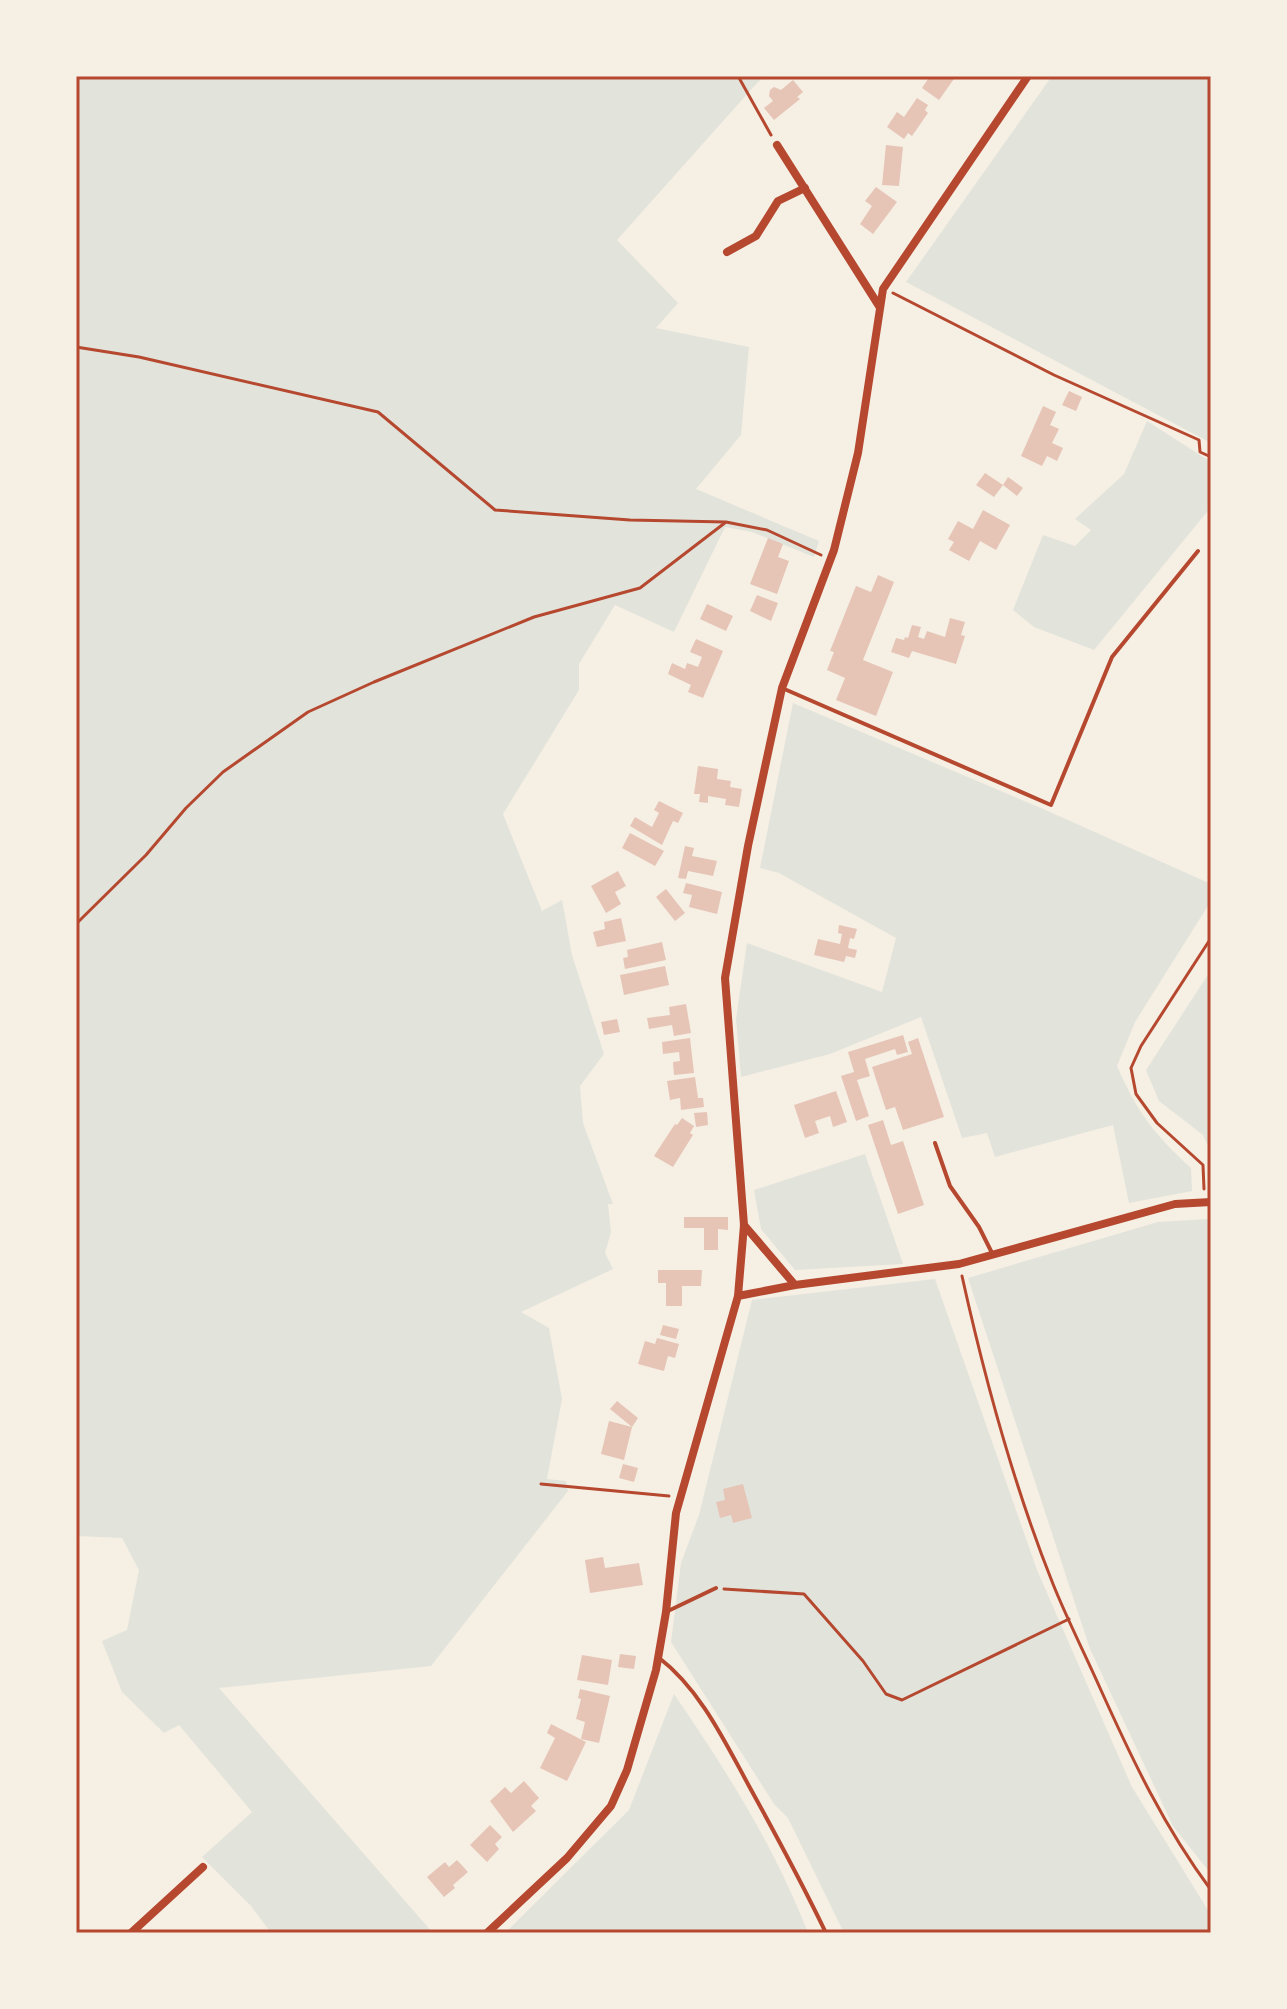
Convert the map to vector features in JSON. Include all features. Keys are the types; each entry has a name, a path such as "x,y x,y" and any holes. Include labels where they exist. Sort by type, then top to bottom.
{"street":[{"path":"487,1933 567,1858 611,1806 627,1770 658,1657 676,1513 738,1296 744,1225 725,978 745,861 782,688 830,562 858,453 883,289 1028,76"},
{"path":"777,145 879,306"},
{"path":"727,252 756,236 778,201 805,188"},
{"path":"738,1296 795,1285 959,1264 1175,1204 1208,1202"},
{"path":"744,1225 795,1285"},
{"path":"131,1933 203,1867"}],"lane":[{"path":"782,688 1051,805 1112,657 1198,551"},
{"path":"935,1143 950,1186 979,1227 993,1255"},
{"path":"666,1612 716,1588"},
{"path":"658,1657 677,1671 711,1719 796,1870 826,1933"}],"path":[{"path":"738,76 777,145"},
{"path":"883,289 1054,375 1199,440 1200,452 1211,457"},
{"path":"76,347 139,357 378,412 495,510 630,520 726,522 767,530 830,562"},
{"path":"76,924 223,772 308,712 534,617 640,588 726,522"},
{"path":"1208,1202 1203,1165 1157,1123 1136,1094 1131,1068 1141,1046 1211,938"},
{"path":"959,1264 1010,1463 1053,1584 1139,1774 1182,1851 1211,1890"},
{"path":"541,1484 681,1497"},
{"path":"716,1588 804,1594 863,1661 886,1694 902,1700 1069,1619"}],"shaded area":[{"path":"76,76 765,76 617,240 678,303 656,328 749,347 741,435 696,489 819,541 814,557 752,532 725,527 674,632 615,605 579,664 579,690 503,814 542,911 562,900 572,955 604,1054 580,1086 583,1123 613,1204 608,1204 611,1232 605,1253 613,1269 521,1312 549,1328 562,1399 547,1479 566,1481 568,1491 431,1666 219,1688 433,1933 271,1933 251,1906 202,1857 252,1812 179,1725 164,1733 122,1692 102,1641 127,1630 139,1570 122,1538 76,1536"},
{"path":"1052,76 1211,76 1211,443 906,282"},
{"path":"1147,421 1211,462 1211,507 1094,650 1034,627 1013,610 1043,535 1075,546 1091,530 1075,519 1124,474"},
{"path":"793,703 1211,884 1211,901 1135,1022 1117,1066 1148,1122 1191,1168 1192,1191 1129,1203 1113,1125 995,1157 987,1133 962,1138 921,1017 830,1054 741,1077 736,1019 747,943 882,992 896,938 779,873 760,868"},
{"path":"1211,970 1211,1153 1203,1135 1159,1101 1146,1070"},
{"path":"865,1154 903,1264 795,1270 761,1229 754,1190"},
{"path":"1211,1221 1211,1874 1173,1826 1090,1649 968,1278 1158,1222"},
{"path":"935,1279 1037,1570 1132,1787 1211,1915 1211,1933 844,1933 788,1818 774,1804 671,1642 681,1563 699,1515 752,1300"},
{"path":"674,1694 748,1810 780,1870 808,1933 505,1933 629,1810"}],"building":[{"path":"930,76 956,76 939,100 922,88"},
{"path":"793,80 803,92 797,97 800,99 774,120 764,108 773,101 769,96 770,90 774,87 781,90"},
{"path":"917,98 928,105 925,110 928,113 912,136 908,133 904,139 887,127 897,112 904,117"},
{"path":"886,145 903,147 899,186 882,185"},
{"path":"876,187 897,202 873,234 860,224 872,206 865,201"},
{"path":"1069,391 1082,397 1076,411 1062,405"},
{"path":"1043,406 1056,412 1050,425 1059,429 1052,443 1063,448 1057,461 1047,456 1042,466 1021,456"},
{"path":"985,473 1003,485 994,497 976,485"},
{"path":"1008,477 1023,488 1017,496 1003,485"},
{"path":"983,510 1010,525 996,550 980,541 969,561 949,550 954,542 948,539 958,521 973,529"},
{"path":"768,538 783,544 778,557 789,561 777,594 750,584"},
{"path":"878,575 894,582 863,660 893,672 876,716 836,700 845,678 827,670 834,652 830,651 856,586 871,592"},
{"path":"757,595 778,603 771,621 750,611"},
{"path":"707,604 733,616 726,631 700,619"},
{"path":"950,618 965,622 961,635 965,636 956,664 912,651 909,658 891,652 896,638 908,638 912,625 921,627 918,637 924,639 927,631 945,637"},
{"path":"696,639 723,651 703,698 688,692 691,685 668,674 672,663 685,669 687,663 698,667 702,657 690,652"},
{"path":"698,766 718,769 717,779 731,781 730,787 742,789 739,807 725,805 726,799 708,796 708,803 699,802 700,794 694,794"},
{"path":"659,801 683,813 678,823 673,821 662,845 630,826 635,817 652,827 659,813 654,810"},
{"path":"630,833 664,851 655,866 622,848"},
{"path":"685,846 694,848 692,856 717,861 713,876 688,871 686,879 678,878"},
{"path":"618,871 626,886 615,892 621,904 606,913 591,886"},
{"path":"686,883 722,892 717,914 689,907 692,895 683,893"},
{"path":"666,889 685,913 675,921 656,897"},
{"path":"621,918 626,941 597,947 593,932 605,929 604,922"},
{"path":"839,925 857,929 854,939 850,938 848,948 857,950 855,958 846,956 844,962 814,955 818,939 840,944 842,934 838,933"},
{"path":"662,942 666,960 625,969 623,958 628,957 627,950"},
{"path":"665,966 669,985 624,995 620,975"},
{"path":"686,1004 691,1033 674,1036 672,1025 649,1029 647,1018 670,1015 669,1007"},
{"path":"617,1019 620,1032 604,1035 601,1022"},
{"path":"903,1035 908,1052 897,1055 895,1049 865,1059 870,1076 857,1080 869,1116 856,1121 841,1076 854,1072 848,1052"},
{"path":"690,1038 694,1073 674,1075 673,1062 680,1061 679,1052 663,1054 662,1042"},
{"path":"918,1038 944,1117 903,1130 895,1107 886,1110 872,1067 912,1054 908,1042"},
{"path":"695,1077 698,1098 703,1098 704,1107 681,1110 680,1098 670,1100 667,1081"},
{"path":"836,1091 847,1122 833,1127 830,1116 815,1121 819,1133 805,1138 794,1105"},
{"path":"707,1112 708,1125 696,1127 694,1113"},
{"path":"682,1118 694,1126 690,1133 693,1135 673,1167 654,1156"},
{"path":"883,1120 891,1145 903,1141 924,1205 898,1214 868,1125"},
{"path":"684,1217 728,1217 728,1230 718,1229 718,1250 704,1250 704,1228 684,1228"},
{"path":"658,1270 702,1270 701,1286 682,1286 682,1306 666,1306 666,1283 658,1283"},
{"path":"663,1325 679,1329 676,1339 660,1335"},
{"path":"657,1338 679,1344 675,1358 668,1356 664,1371 638,1364 645,1341 655,1344"},
{"path":"617,1401 638,1418 632,1427 610,1409"},
{"path":"609,1421 632,1427 624,1460 601,1454"},
{"path":"623,1464 638,1468 634,1482 619,1478"},
{"path":"743,1484 752,1518 733,1523 731,1515 720,1518 716,1502 725,1500 723,1489"},
{"path":"603,1557 605,1568 639,1563 643,1585 590,1593 585,1560"},
{"path":"620,1654 636,1656 634,1669 618,1667"},
{"path":"582,1655 612,1660 608,1685 577,1680"},
{"path":"580,1689 610,1696 599,1743 581,1739 585,1722 576,1719"},
{"path":"551,1724 586,1742 567,1781 540,1768 555,1738 547,1733"},
{"path":"524,1781 539,1798 531,1806 536,1811 513,1832 490,1801 505,1787 511,1793"},
{"path":"490,1825 502,1837 495,1844 499,1849 487,1862 470,1845"},
{"path":"457,1860 468,1872 444,1897 427,1877 445,1862 449,1867"}]}
